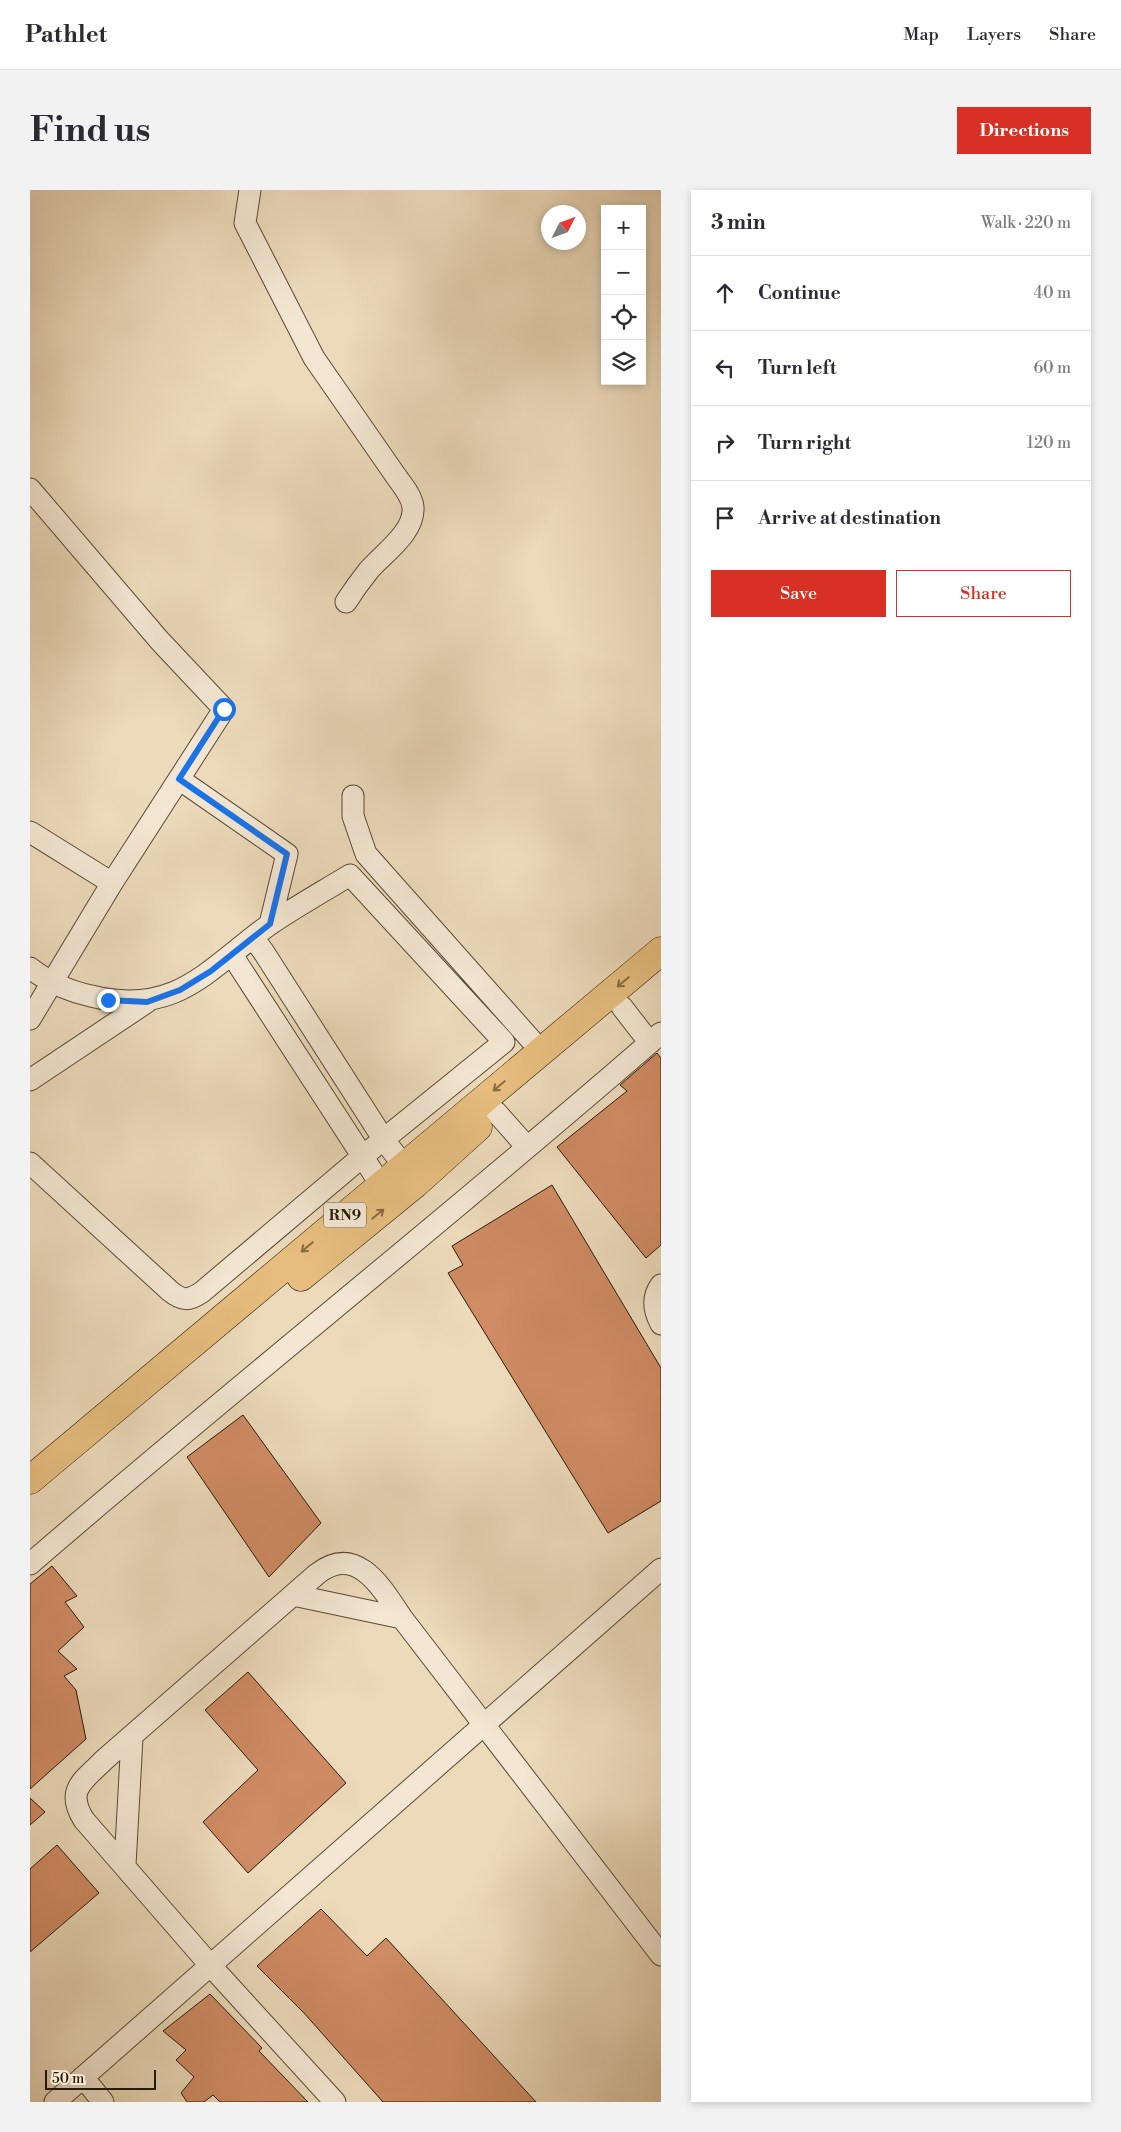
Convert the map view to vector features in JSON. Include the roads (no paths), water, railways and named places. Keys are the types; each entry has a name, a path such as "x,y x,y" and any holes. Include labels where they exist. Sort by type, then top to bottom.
{"highway":[{"name":"RN9","path":"30,1480 661,951"},
{"name":"RN9","path":"30,1501 415,1184 496,1112 661,974"}],"street":[{"path":"250,190 245,223 314,358 340,399 382,454 408,493 412,507 410,522 399,538 369,570 346,602"},
{"path":"30,1018 112,883 224,709 160,641 31,492"},
{"path":"179,779 287,854 270,924"},
{"path":"353,796 353,816 366,854 541,1050"},
{"path":"30,832 112,883"},
{"path":"30,1080 147,1002 166,996 196,981 270,924 350,874 504,1042 363,1156 202,1292 186,1300 174,1294 159,1282 30,1163"},
{"path":"250,940 256,942 263,950 384,1140 404,1166"},
{"path":"232,955 381,1185"},
{"path":"30,968 52,984 108,1000 147,1002"},
{"path":"30,1564 655,1038 622,1007"},
{"path":"302,1064 326,1049"},
{"path":"496,1112 527,1147"},
{"path":"661,1285 656,1292 654,1302 655,1311 661,1324"},
{"path":"335,2102 210,1965 84,1820 76,1804 75,1793 91,1773 324,1568 332,1564 344,1563 357,1567 371,1576 661,1955"},
{"path":"55,2102 661,1569"},
{"path":"293,1595 402,1618"},
{"path":"125,1865 132,1738"},
{"path":"82,2078 104,2102"}]}
